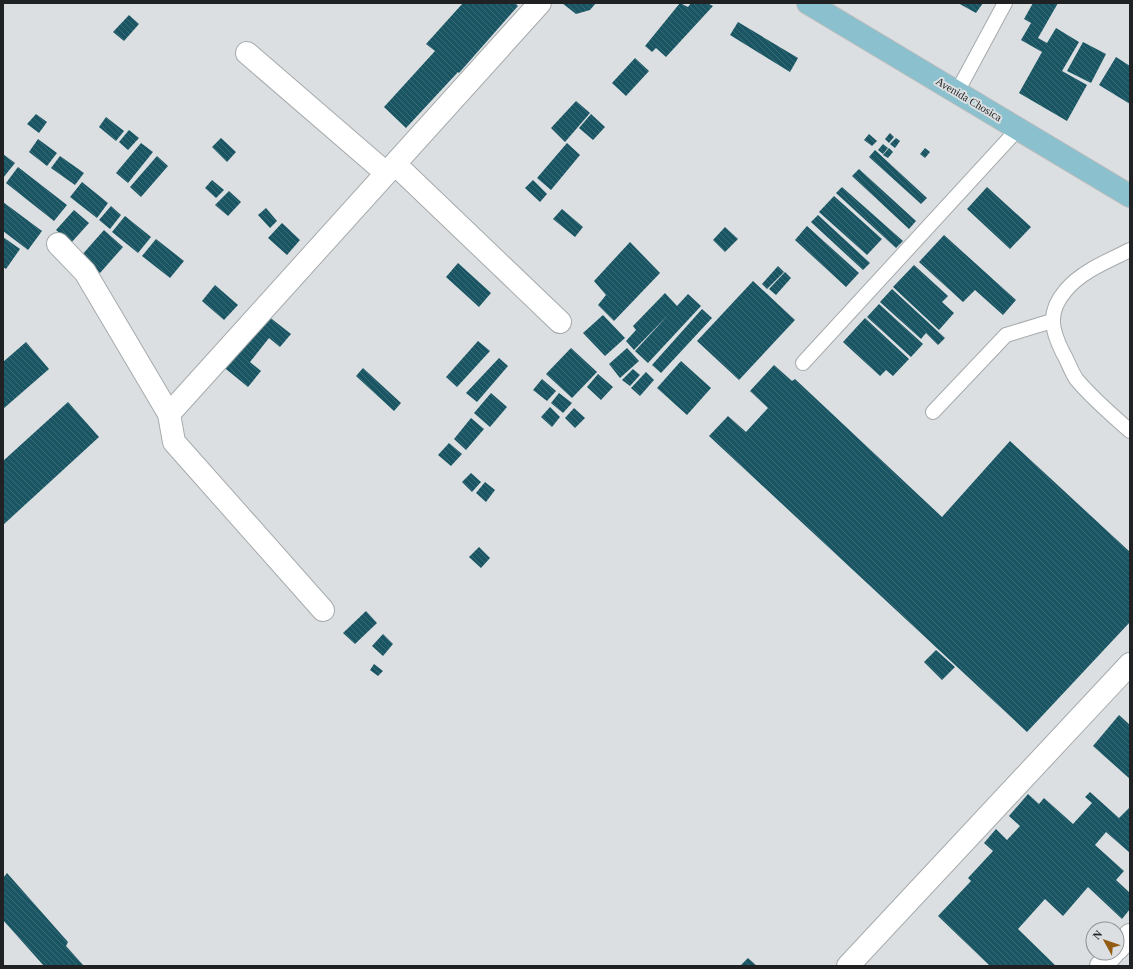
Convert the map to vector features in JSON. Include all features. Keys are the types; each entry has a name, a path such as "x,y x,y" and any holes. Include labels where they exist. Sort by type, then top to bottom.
{"main road":[{"name":"Avenida Chosica","path":"808,3 1130,196"}],"street":[{"path":"169,414 540,3"},
{"path":"247,53 391,168 560,322"},
{"path":"58,244 85,272 169,414 174,442 323,610"},
{"path":"848,966 866,956 1130,664"}],"lane":[{"path":"957,92 1005,3"},
{"path":"803,363 1018,129"},
{"path":"1130,250 1096,267 1065,291 1055,308 1052,321 1054,335 1076,379 1106,410 1130,431"},
{"path":"933,412 1006,335 1052,321"}],"building":[{"path":"463,3 515,3 518,6 459,73 458,72 406,128 384,107 435,51 426,44"},
{"path":"562,3 596,3 590,10 576,14"},
{"path":"680,3 688,7 691,3 707,3 713,6 666,57 656,48 652,52 645,46"},
{"path":"958,3 983,3 976,13"},
{"path":"1033,3 1058,3 1038,38 1047,43 1056,28 1079,42 1062,71 1087,85 1067,121 1019,93 1042,52 1021,40 1031,23 1024,19"},
{"path":"129,15 139,24 124,41 113,32"},
{"path":"738,22 798,58 790,72 730,35"},
{"path":"1083,42 1106,54 1091,83 1067,71"},
{"path":"1116,57 1130,66 1130,104 1099,85"},
{"path":"635,58 649,71 626,96 612,83"},
{"path":"576,101 590,113 565,142 551,128"},
{"path":"36,114 47,122 39,133 27,124"},
{"path":"591,114 605,127 593,140 579,128"},
{"path":"106,117 124,131 116,141 99,127"},
{"path":"129,130 139,138 128,150 119,142"},
{"path":"890,133 894,137 889,143 885,139"},
{"path":"869,134 877,141 872,146 864,140"},
{"path":"221,138 236,152 227,162 212,147"},
{"path":"896,138 900,141 895,148 890,144"},
{"path":"38,139 57,153 47,166 29,152"},
{"path":"141,143 153,152 128,183 116,173"},
{"path":"567,143 580,155 551,190 537,178"},
{"path":"883,144 888,148 883,154 878,150"},
{"path":"889,148 893,152 888,158 883,155"},
{"path":"925,148 930,152 925,158 920,154"},
{"path":"875,150 927,198 921,204 869,157"},
{"path":"3,154 15,163 3,178"},
{"path":"60,156 84,173 75,185 51,168"},
{"path":"157,156 168,166 141,197 130,187"},
{"path":"18,167 67,205 54,221 6,183"},
{"path":"859,169 916,221 909,229 852,176"},
{"path":"212,180 224,190 216,198 205,188"},
{"path":"533,180 547,194 540,202 525,188"},
{"path":"82,182 108,203 97,218 70,197"},
{"path":"842,187 903,241 896,248 836,193"},
{"path":"987,187 1031,227 1010,249 967,209"},
{"path":"229,191 241,202 228,216 215,205"},
{"path":"834,196 882,239 867,255 819,212"},
{"path":"3,202 42,231 28,250 3,231"},
{"path":"111,206 121,215 110,229 99,220"},
{"path":"266,208 277,221 270,228 258,215"},
{"path":"562,209 583,227 575,237 553,219"},
{"path":"74,210 89,223 71,243 56,230"},
{"path":"818,215 870,263 863,270 811,222"},
{"path":"125,216 151,237 138,253 112,232"},
{"path":"282,223 300,240 287,255 268,238"},
{"path":"807,226 859,273 846,287 795,240"},
{"path":"725,227 738,239 725,252 713,240"},
{"path":"104,230 123,247 100,273 81,256"},
{"path":"944,235 1016,300 1003,315 975,290 963,302 919,262"},
{"path":"3,237 20,249 6,269 3,267"},
{"path":"156,239 184,261 170,278 142,256"},
{"path":"630,242 660,273 614,321 598,305 606,295 594,281"},
{"path":"458,263 491,293 479,307 446,277"},
{"path":"914,265 948,296 942,302 954,313 939,330 893,287"},
{"path":"778,266 784,272 767,289 762,284"},
{"path":"785,272 791,278 776,295 769,289"},
{"path":"753,281 795,320 739,380 697,341"},
{"path":"215,285 238,305 224,320 202,301"},
{"path":"892,289 945,338 938,345 926,333 921,339 880,302"},
{"path":"665,293 677,306 688,294 701,306 648,363 635,351 669,314 634,350 626,341 636,330 633,326"},
{"path":"879,304 923,344 911,357 867,317"},
{"path":"702,309 712,318 661,373 652,365"},
{"path":"263,312 291,334 280,347 269,338 250,362 261,371 248,387 221,365"},
{"path":"603,315 625,338 605,356 583,333"},
{"path":"865,318 909,359 893,376 886,370 880,376 843,342"},
{"path":"478,341 490,351 457,387 446,377"},
{"path":"26,342 49,369 3,409 3,362"},
{"path":"571,348 597,372 572,398 546,374"},
{"path":"627,348 639,361 620,378 609,364"},
{"path":"499,358 508,366 477,402 466,393"},
{"path":"681,361 711,388 687,415 657,388"},
{"path":"774,365 792,381 795,379 942,517 1010,441 1130,552 1130,622 1027,732 709,436 728,416 746,432 768,408 750,391"},
{"path":"363,368 401,403 394,411 356,376"},
{"path":"633,369 640,375 630,386 622,380"},
{"path":"646,372 654,380 640,396 631,388"},
{"path":"598,374 613,387 601,400 587,387"},
{"path":"542,379 556,391 547,401 533,390"},
{"path":"491,393 507,407 490,427 474,413"},
{"path":"559,393 572,403 563,413 551,403"},
{"path":"68,402 99,437 3,525 3,461"},
{"path":"550,407 560,417 552,427 541,417"},
{"path":"574,408 585,418 575,428 565,418"},
{"path":"471,418 484,429 466,450 454,439"},
{"path":"449,443 462,454 451,466 438,455"},
{"path":"471,473 481,482 472,492 462,482"},
{"path":"485,482 495,490 486,502 476,493"},
{"path":"479,547 490,558 481,568 469,557"},
{"path":"366,611 377,623 355,644 343,633"},
{"path":"383,634 393,644 383,656 372,646"},
{"path":"936,650 955,667 942,680 924,662"},
{"path":"374,664 383,671 378,676 370,670"},
{"path":"1119,715 1130,725 1130,779 1093,746"},
{"path":"1090,792 1119,818 1130,807 1130,853 1106,832 1095,845 1124,871 1116,880 1130,893 1130,909 1122,919 1088,887 1063,916 1045,899 1018,929 1056,966 990,966 938,916 971,881 968,878 993,851 984,843 996,829 1007,840 1020,826 1009,816 1028,794 1039,804 1044,798 1073,824 1092,803 1085,797"},
{"path":"7,873 68,942 66,946 84,966 44,966 3,920 3,878"},
{"path":"748,958 757,966 740,966"}]}
